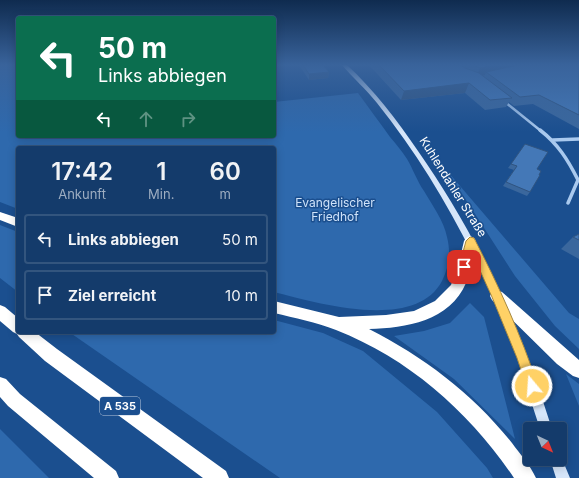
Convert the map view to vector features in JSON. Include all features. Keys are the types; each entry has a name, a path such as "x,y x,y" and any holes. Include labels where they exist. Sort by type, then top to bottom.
{"highway":[{"path":"0,216 16,222"},
{"path":"338,324 400,321 429,313 452,295 460,280 470,241"},
{"path":"497,296 563,358 579,370"},
{"path":"276,308 338,324 377,341 416,365 445,387 474,414 500,443 526,478"},
{"path":"0,312 16,325"},
{"name":"A 535","path":"26,334 52,355 219,478"},
{"path":"0,385 14,400 108,478"}],"main road":[{"name":"Kuhlendahler Straße","path":"366,87 405,137 453,209 470,241 497,296 523,358 544,422"},
{"path":"559,466 563,478"}],"street":[{"path":"503,100 553,140 567,158 578,180 568,203"},
{"path":"553,140 579,139"}],"green space":[{"name":"Evangelischer Friedhof","path":"0,87 16,87 16,138 276,138 276,102 358,93 407,159 437,213 443,225 448,243 448,265 442,281 429,297 410,306 388,310 364,310 339,307 276,292 276,146 16,146 16,208 0,202"},
{"path":"448,172 569,313 579,319 579,349 555,326 515,276"},
{"path":"0,225 16,231 16,290 0,278"},
{"path":"470,303 484,317 515,439 454,379 394,336 424,331 450,323"},
{"path":"276,321 323,333 363,351 437,412 487,468 493,478 280,478 72,334 276,334"},
{"path":"566,374 579,384 579,406"},
{"path":"0,429 49,478 0,478"}],"building":[{"path":"400,87 434,87 404,91"},
{"path":"474,87 498,87 512,98 490,100"},
{"path":"507,87 579,87 579,115 539,95 520,97"},
{"path":"525,144 548,152 537,169 541,171 540,175 530,192 506,182 517,166 511,164"},
{"path":"579,234 579,240 573,237"}],"route":[{"path":"464,267 470,241 497,296 523,358 532,386"}]}
